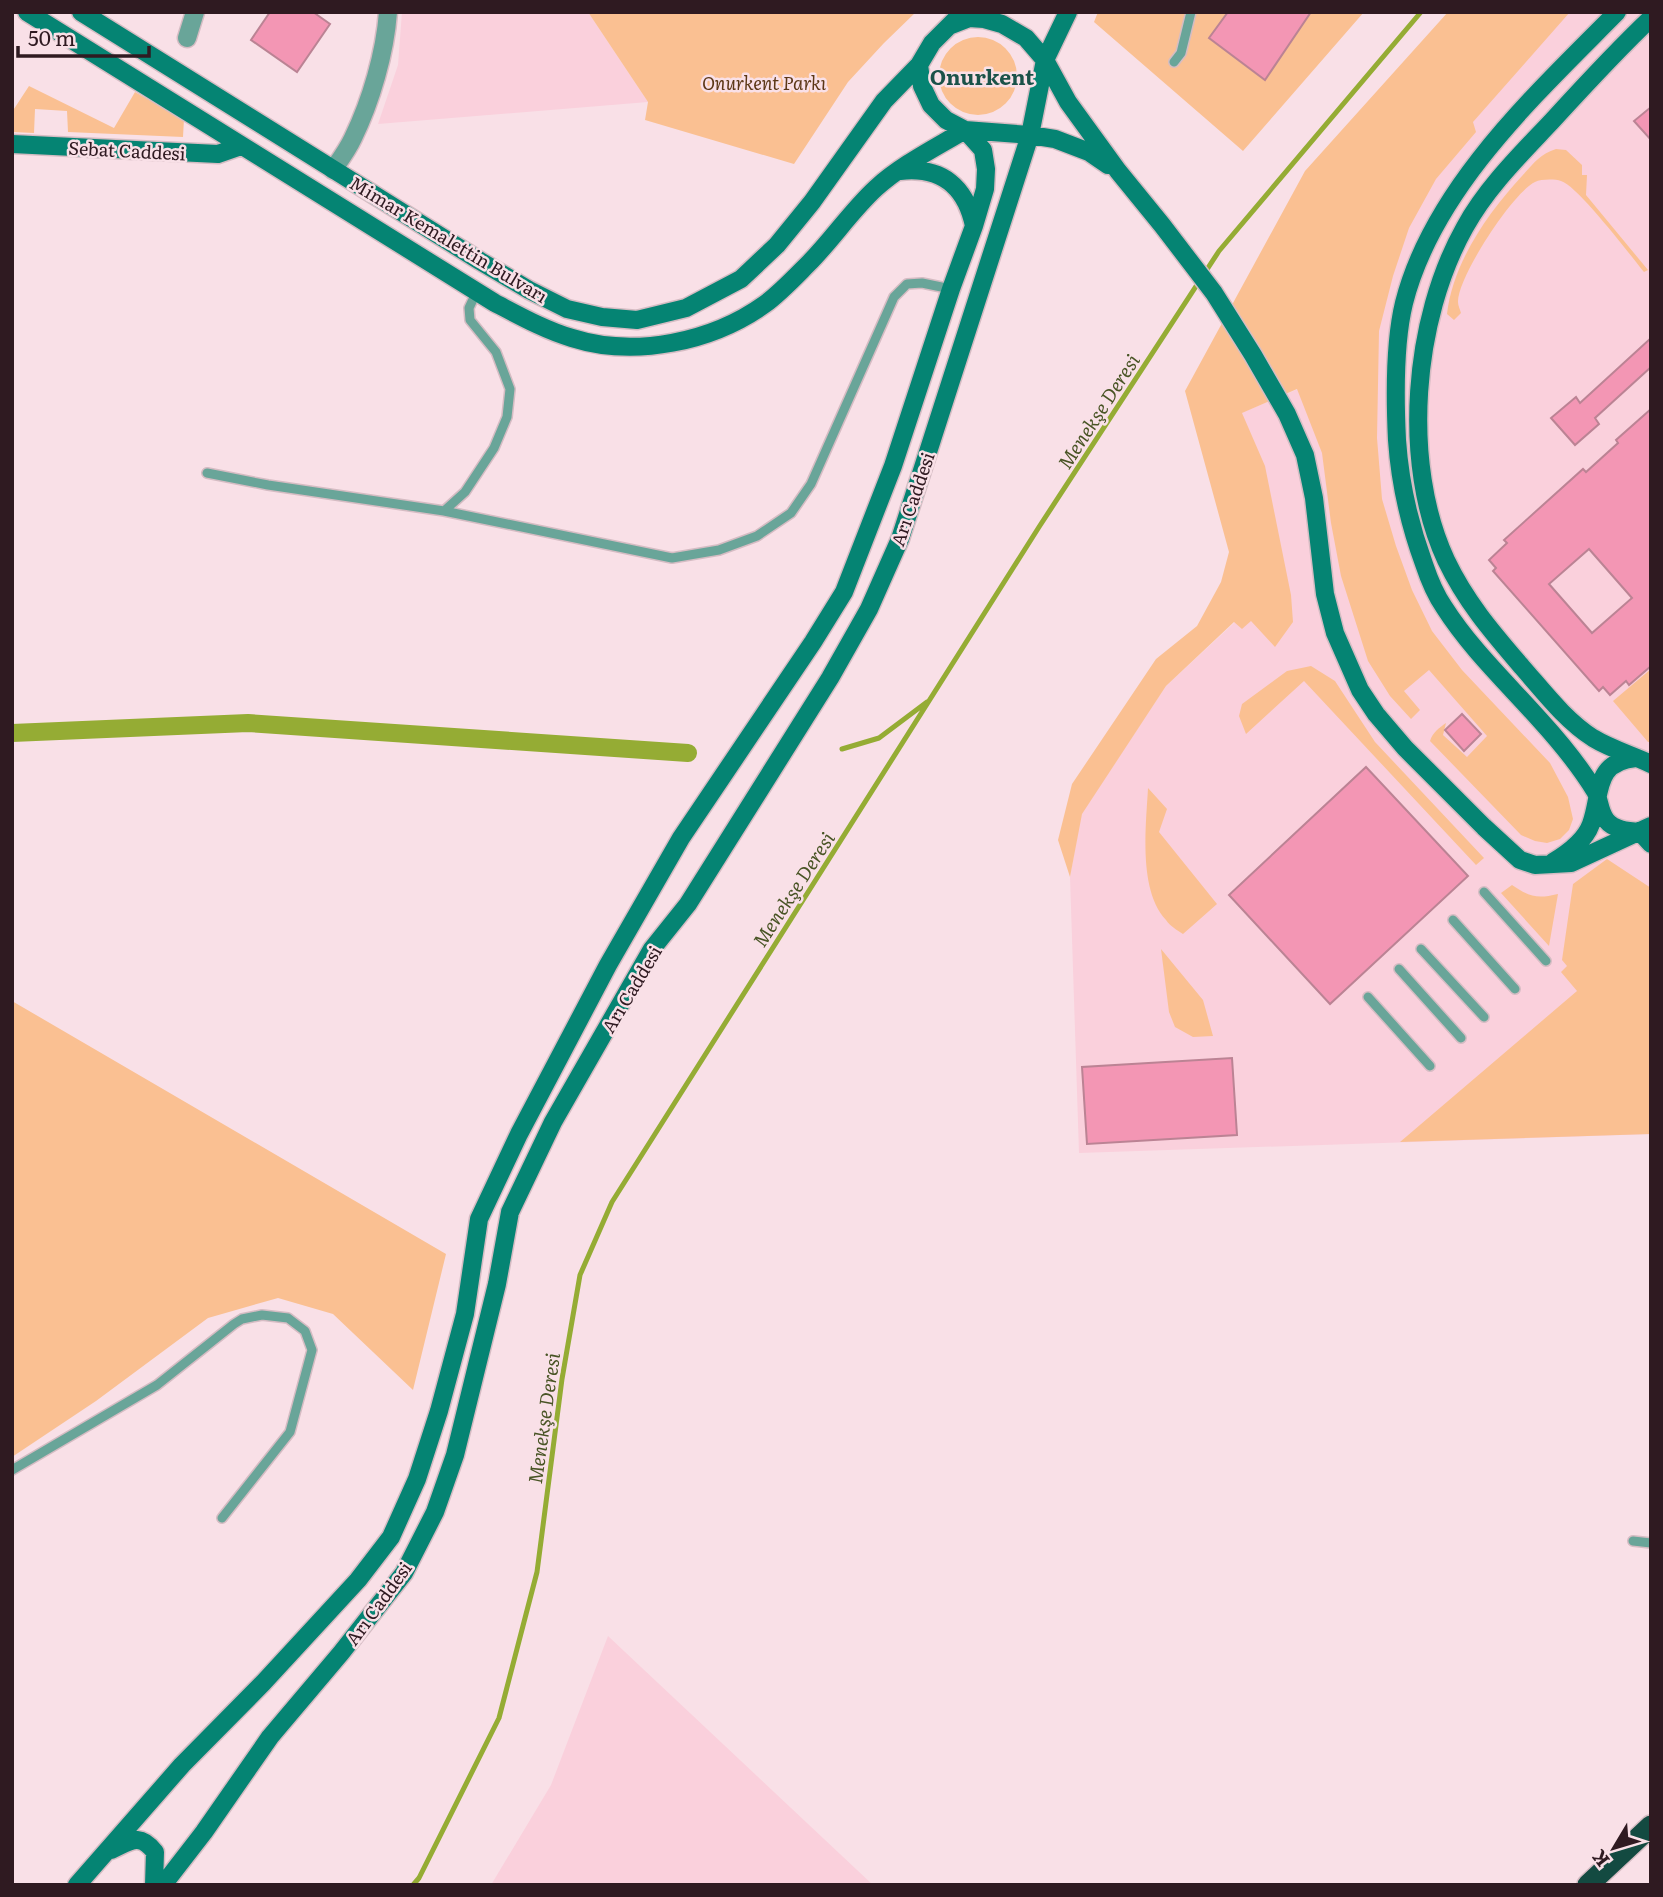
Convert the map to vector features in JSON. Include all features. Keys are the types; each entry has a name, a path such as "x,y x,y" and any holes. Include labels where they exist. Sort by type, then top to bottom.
{"highway":[{"path":"1588,1885 1651,1826"}],"main road":[{"path":"27,12 477,291 534,323 571,338 594,343 623,346 664,344 697,337 730,324 765,303 809,264 876,188 965,130"},
{"name":"Mimar Kemalettin Bulvarı","path":"81,12 529,290 567,309 602,317 637,320 686,308 741,279 777,245 812,202 884,101 919,65"},
{"path":"1045,60 1069,12"},
{"path":"1617,12 1500,133 1467,178 1422,250 1404,305 1399,333 1396,420 1404,502 1415,541 1442,606 1578,765 1597,794 1600,810 1606,820 1615,828 1647,834"},
{"path":"1118,171 1089,152 1055,139 965,130 946,120 931,106 922,86 919,65 932,43 957,18 984,19 1002,24 1027,38 1045,60 1068,102 1118,171 1214,293 1287,414 1305,455 1314,498 1325,594 1335,633 1360,690 1405,748 1520,860 1535,865 1571,863 1647,834"},
{"path":"1643,761 1593,738 1567,718 1474,610 1445,558 1432,519 1424,490 1419,446 1419,412 1421,370 1427,333 1441,279 1464,228 1480,202 1521,154 1651,18"},
{"name":"Arı Caddesi","path":"163,1885 204,1832 270,1737 404,1573 435,1512 455,1455 497,1284 510,1212 553,1122 652,949 688,904 830,678 869,609 900,539 1030,135 1045,60"},
{"name":"Arı Caddesi","path":"77,1885 183,1765 350,1589 391,1537 417,1479 439,1410 465,1314 479,1219 519,1135 601,977 681,838 844,592 893,466 985,189 983,150 965,130"},
{"name":"Sebat Caddesi","path":"12,144 218,154 241,146"},
{"path":"900,171 916,169 946,178 960,192 970,208 974,226"},
{"path":"1548,865 1578,844 1591,825 1601,781 1615,764 1624,759 1643,761"},
{"path":"105,1852 134,1839 141,1839 155,1852 154,1885"}],"street":[{"path":"187,38 195,12"},
{"path":"333,170 352,139 369,98 387,31 388,12"}],"lane":[{"path":"1174,62 1181,53 1191,12"},
{"path":"207,473 444,512 672,558 719,550 757,536 791,513 811,484 894,297 907,284 922,283 951,289"},
{"path":"444,512 465,492 495,449 507,417 510,389 496,352 470,320 469,308 477,291"},
{"path":"1484,892 1546,961"},
{"path":"1453,920 1515,989"},
{"path":"1421,949 1484,1017"},
{"path":"1399,969 1461,1038"},
{"path":"1368,997 1430,1066"},
{"path":"12,1470 157,1385 243,1319 262,1315 288,1318 305,1331 312,1350 290,1432 222,1518"},
{"path":"1633,1541 1651,1543"}],"shaded area":[{"path":"402,12 588,12 648,102 378,124 398,65"},
{"path":"1529,12 1651,12 1651,1134 1079,1153 1070,877 1081,814 1166,686 1235,622 1241,413 1298,389"},
{"path":"608,1636 873,1885 491,1885 551,1785"}],"green space":[{"name":"Onurkent Parkı","path":"588,12 916,12 848,82 794,164 645,120 648,102"},
{"path":"1098,12 1364,12 1243,151 1094,22"},
{"path":"1448,12 1570,12 1473,122 1476,132 1436,179 1409,228 1379,331 1377,438 1382,499 1412,590 1432,631 1462,670 1550,763 1568,797 1573,819 1569,830 1560,839 1547,843 1521,835 1430,741 1446,723 1443,735 1467,757 1487,736 1429,670 1404,691 1420,710 1411,719 1390,696 1368,661 1341,576 1322,453 1297,389 1242,413 1265,466 1291,595 1293,622 1275,647 1251,621 1242,629 1234,622 1166,686 1082,814 1070,877 1058,840 1072,784 1156,659 1197,626 1221,582 1229,552 1185,391 1305,171"},
{"path":"970,37 986,37 1000,43 1011,54 1017,68 1017,84 1011,98 1000,109 986,115 970,115 956,109 945,98 939,84 939,68 945,54 956,43"},
{"path":"29,86 114,128 135,92 184,119 183,137 68,132 67,111 35,109 34,133 12,132 12,112"},
{"path":"1556,149 1566,150 1582,165 1582,175 1587,175 1586,195 1648,270 1644,272 1591,208 1569,186 1558,180 1538,181 1525,189 1514,202 1476,256 1460,290 1458,302 1461,313 1454,320 1447,314 1451,295 1456,276 1474,239 1509,190 1541,157"},
{"path":"1311,666 1335,681 1375,742 1484,858 1476,865 1304,681 1246,734 1239,716 1242,704 1287,671"},
{"path":"1651,669 1651,742 1648,742 1613,701"},
{"path":"1148,788 1167,809 1159,832 1217,904 1183,934 1168,922 1157,907 1151,892 1145,839"},
{"path":"1607,859 1651,888 1651,1134 1400,1142 1577,991 1561,972 1567,966 1562,960 1573,884"},
{"path":"1512,885 1534,896 1558,894 1549,946 1501,893"},
{"path":"1161,949 1203,1000 1213,1036 1193,1037 1175,1027 1169,1012"},
{"path":"12,1001 446,1254 413,1390 333,1314 278,1298 208,1318 96,1401 12,1457"}],"building":[{"path":"270,12 313,12 330,24 297,72 251,40"},
{"path":"1228,12 1311,12 1265,80 1209,38"},
{"path":"1651,107 1651,140 1634,121"},
{"path":"1651,338 1651,367 1595,418 1599,424 1575,445 1551,418 1576,397 1580,403"},
{"path":"1651,409 1651,666 1629,685 1626,681 1610,695 1603,687 1599,691 1493,571 1496,568 1489,560 1507,543 1504,540 1583,469 1586,472 1618,443 1616,440","holes":["1589,549 1632,598 1592,633 1549,584"]},
{"path":"1462,714 1481,734 1464,751 1445,730"},
{"path":"1366,767 1468,876 1330,1004 1229,895"},
{"path":"1232,1058 1237,1135 1087,1144 1082,1067"}],"waterway":[{"name":"Menekşe Deresi","path":"413,1885 419,1878 499,1718 537,1572 562,1379 580,1275 612,1202 1039,527 1219,251 1421,12"},
{"path":"842,749 879,738 927,702"},
{"path":"12,733 248,723 688,753"}],"district":[{"name":"Onurkent","path":"982,75"}]}
